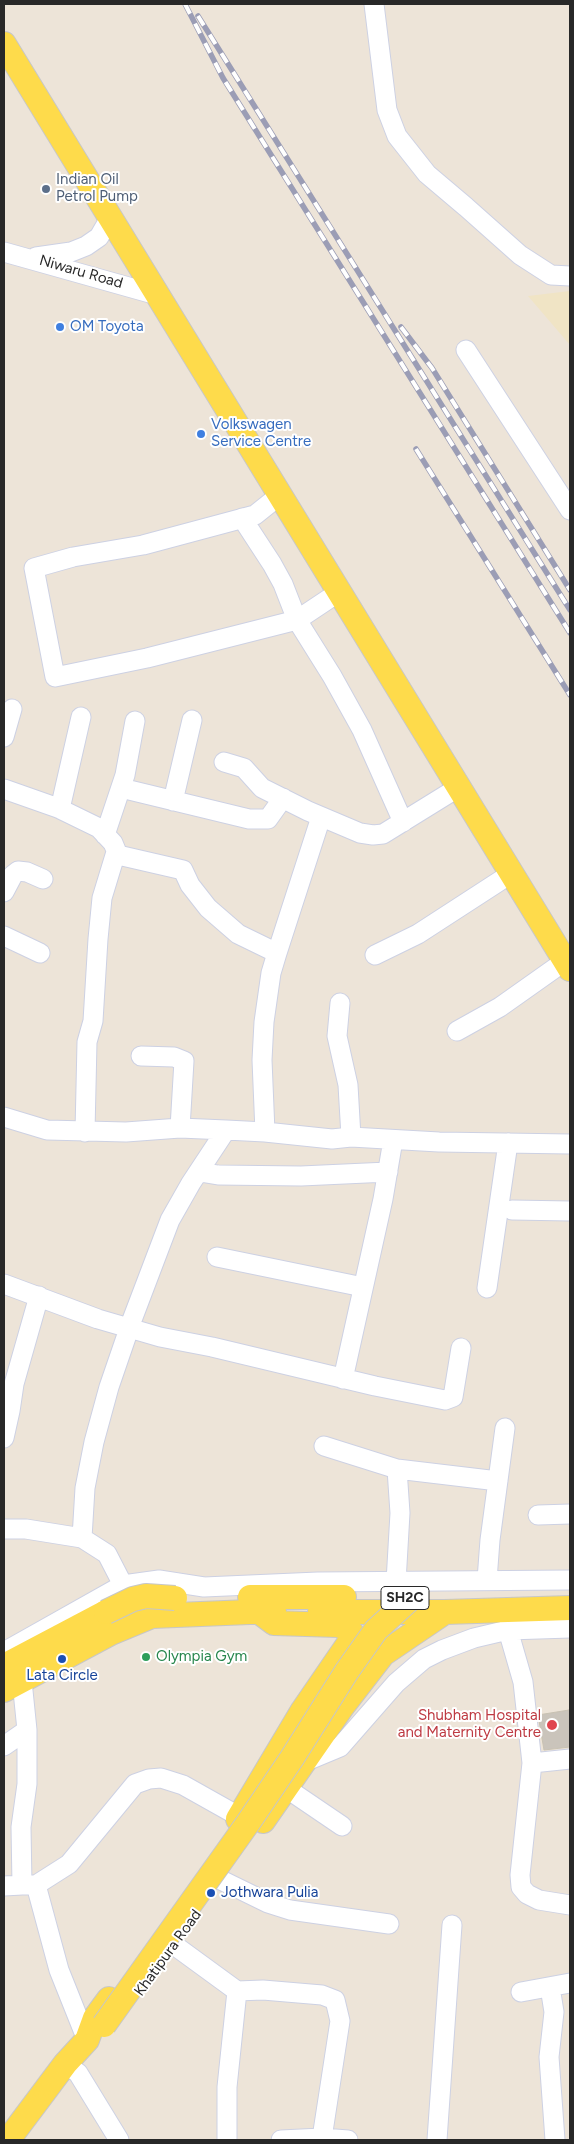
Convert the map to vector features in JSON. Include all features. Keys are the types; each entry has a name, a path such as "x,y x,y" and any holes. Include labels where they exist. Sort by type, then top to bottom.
{"main road":[{"path":"4,44 568,965"},
{"path":"8,2140 71,2069 248,1823 403,1590"},
{"name":"SH2C","path":"4,1666 109,1622 137,1621 175,1606 224,1597 403,1590 570,1597"},
{"name":"SH2C","path":"109,1622 133,1599 146,1596 175,1606"},
{"path":"175,1606 284,1612 445,1612 570,1608"},
{"path":"96,2033 95,2018 240,1817 303,1710 351,1640 351,1632 347,1628 338,1625 274,1623 258,1611"},
{"name":"Khatipura Road","path":"28,2140 71,2069 174,1946 318,1742 383,1654 445,1612"},
{"path":"13,1685 109,1622"}],"street":[{"path":"374,4 387,110 397,136 427,174 520,255 551,275 570,276"},
{"path":"30,258 71,252 86,246 99,237 110,218"},
{"name":"Niwaru Road","path":"4,252 157,295"},
{"path":"466,350 570,510"},
{"path":"280,495 255,515 143,545 81,556 34,568 55,677 147,658 297,620 339,592"},
{"path":"242,518 279,577 297,620 332,676 362,730 403,822"},
{"path":"4,737 12,710"},
{"path":"60,809 81,717"},
{"path":"174,801 192,720"},
{"path":"105,835 121,788 135,721"},
{"path":"224,762 244,768 262,788 321,818 360,833 373,835 383,834 459,787"},
{"path":"121,788 249,819 268,819 283,798"},
{"path":"4,789 60,809 98,828 113,843 118,855 183,870 190,885 208,908 238,934 277,953"},
{"path":"265,1132 262,1060 264,1022 271,973 321,818"},
{"path":"85,1132 87,1042 93,1021 102,898 116,852"},
{"path":"4,892 13,875 18,872 27,872 43,879"},
{"path":"375,955 418,934 512,873"},
{"path":"4,936 40,953"},
{"path":"456,1031 500,1007 568,965"},
{"path":"340,1003 337,1036 348,1085 351,1137"},
{"path":"141,1056 174,1057 184,1061 180,1128"},
{"path":"4,1117 47,1130 85,1132 126,1132 180,1128 265,1132 332,1139 351,1137 393,1140 570,1144"},
{"path":"82,1538 85,1488 94,1442 109,1387 129,1328 170,1220 191,1183 226,1130"},
{"path":"343,1379 388,1172 393,1140"},
{"path":"487,1288 508,1143"},
{"path":"200,1172 218,1175 300,1176 388,1172"},
{"path":"512,1210 570,1211"},
{"path":"218,1257 363,1287"},
{"path":"4,1284 90,1316 160,1337 343,1379 449,1399 453,1397 461,1348"},
{"path":"4,1438 14,1384 39,1296"},
{"path":"487,1580 505,1428"},
{"path":"324,1446 398,1469 498,1481"},
{"path":"398,1469 403,1590"},
{"path":"538,1515 570,1514"},
{"path":"4,1529 26,1529 82,1538 107,1554 123,1585 137,1621"},
{"path":"4,1652 123,1585 159,1580 204,1587 318,1582 403,1590 487,1580 570,1580"},
{"path":"304,1762 340,1747 396,1683 424,1659 474,1638 508,1630 570,1628"},
{"path":"508,1630 523,1682 532,1763 520,1875 521,1887 527,1894 539,1900 570,1905"},
{"path":"13,1685 27,1730 28,1784 21,1827 20,1885 60,1970 96,2033"},
{"path":"4,1746 27,1730"},
{"path":"532,1763 570,1759"},
{"path":"20,1885 69,1864 135,1784 149,1779 161,1778 183,1785 240,1817"},
{"path":"286,1788 342,1826"},
{"path":"221,1880 268,1903 290,1910 335,1918 388,1924"},
{"path":"437,2140 452,1925"},
{"path":"174,1946 237,1991 263,1990 322,1995 335,2000 340,2021 322,2138"},
{"path":"521,1992 570,1984"},
{"path":"550,1987 554,2012 549,2057 555,2140"},
{"path":"227,2140 227,2087 237,1991"},
{"path":"71,2069 119,2140"},
{"path":"281,2140 322,2138 348,2140"}],"shaded area":[{"path":"570,291 570,345 528,296"}],"building":[{"path":"569,1710 570,1747 544,1750 538,1715"}],"railway":[{"path":"185,4 223,78 570,633"},
{"path":"198,16 570,610"},
{"path":"401,327 432,368 570,590"},
{"path":"416,449 570,695"}],"place":[{"name":"Indian Oil Petrol Pump","path":"46,189"},
{"name":"OM Toyota","path":"60,327"},
{"name":"Volkswagen Service Centre","path":"201,434"},
{"name":"Olympia Gym","path":"146,1657"},
{"name":"Lata Circle","path":"62,1659"},
{"name":"Shubham Hospital and Maternity Centre","path":"552,1725"},
{"name":"Jothwara Pulia","path":"211,1893"}]}
